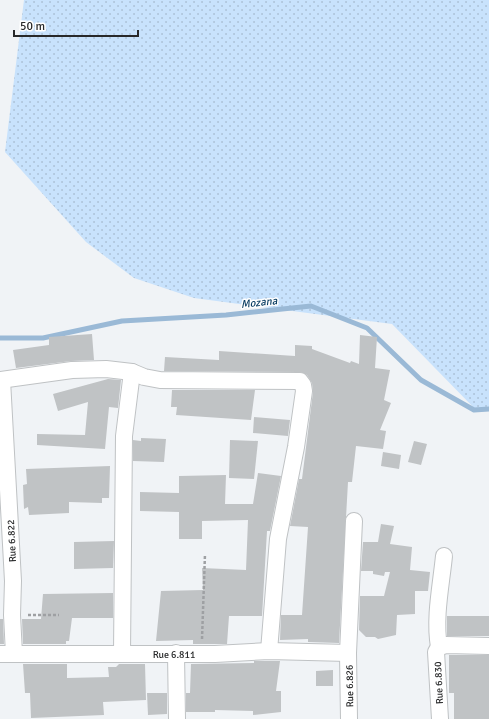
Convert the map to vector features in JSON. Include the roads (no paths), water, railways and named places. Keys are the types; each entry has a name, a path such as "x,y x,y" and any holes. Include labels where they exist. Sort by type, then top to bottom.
{"street":[{"path":"1,380 72,370 106,369 132,372 144,377 160,380 300,381 303,385 296,447 278,539 269,651"},
{"path":"122,654 124,436 132,372"},
{"name":"Rue 6.822","path":"1,380 13,574 12,615 7,654"},
{"name":"Rue 6.826","path":"349,719 348,654 354,520"},
{"name":"Rue 6.830","path":"440,719 436,652 440,647 437,635 437,618 444,556"},
{"path":"440,647 446,645 489,646"},
{"name":"Rue 6.811","path":"7,654 202,654 269,651 348,654"},
{"path":"176,653 177,719"}],"waterway":[{"name":"Mozana","path":"0,338 43,338 122,321 226,315 311,306 367,328 421,380 474,410 489,409"}]}
